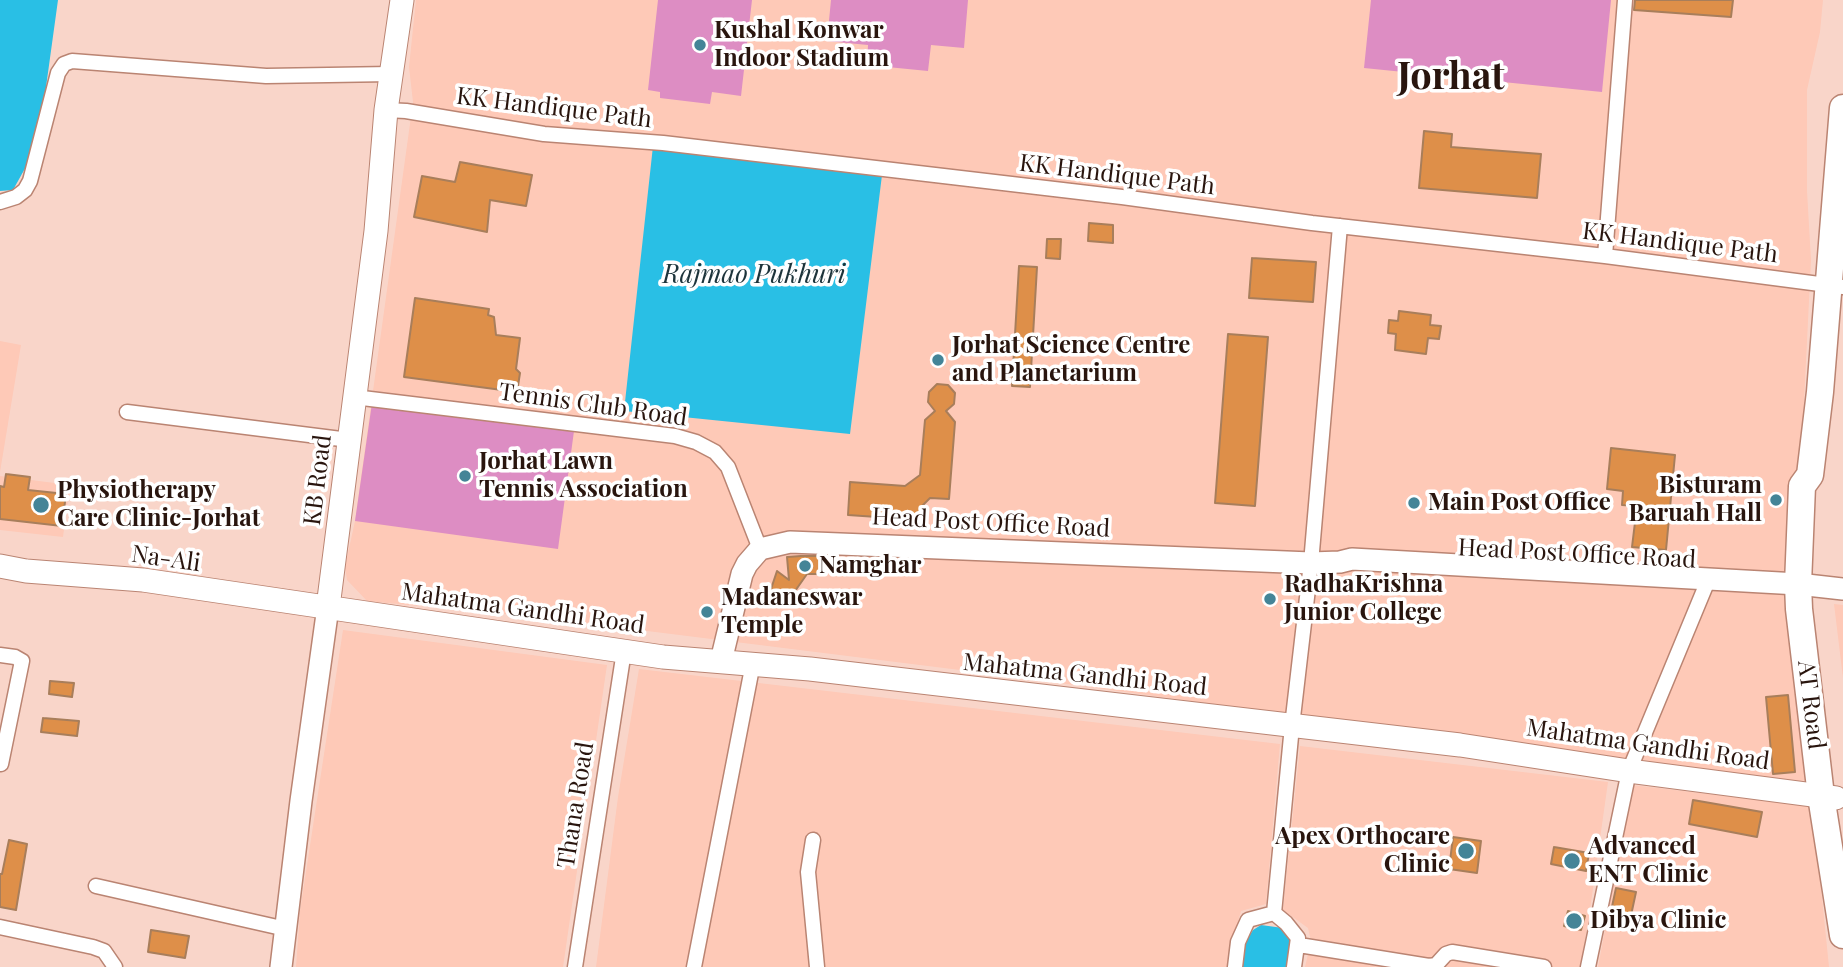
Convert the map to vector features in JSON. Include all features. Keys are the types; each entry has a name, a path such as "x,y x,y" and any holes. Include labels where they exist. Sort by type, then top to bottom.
{"highway":[{"name":"AT Road","path":"1843,108 1836,286 1810,475 1802,486 1805,589 1843,935"},
{"name":"AT Road","path":"1829,797 1843,850"}],"main road":[{"name":"KB Road","path":"328,607 376,231 386,110 402,0"},
{"name":"Na-Ali","path":"8,568 143,580 328,607"},
{"name":"Mahatma Gandhi Road","path":"328,607 663,657 752,663 1460,745 1629,771 1829,797"}],"street":[{"path":"1605,256 1625,0"},
{"path":"0,202 16,197 25,190 30,181 58,73 64,64 72,61 257,76 391,74"},
{"name":"KK Handique Path","path":"386,110 544,134 663,144 1122,197 1836,286"},
{"path":"1274,913 1311,564 1340,226"},
{"name":"Tennis Club Road","path":"354,397 675,436 696,442 715,452 727,467 760,549"},
{"path":"127,412 349,440"},
{"name":"Head Post Office Road","path":"760,549 778,543 826,542 1311,564 1352,559 1805,589"},
{"path":"721,661 742,574 752,556 760,549"},
{"path":"1588,967 1629,771 1707,583"},
{"path":"1805,589 1843,589"},
{"path":"1805,589 1843,597"},
{"name":"KB Road","path":"281,967 328,607"},
{"name":"Thana Road","path":"575,967 624,651"},
{"path":"0,656 15,657 22,661 1,764"},
{"path":"694,967 752,663"},
{"path":"813,840 808,872 817,967"},
{"path":"96,886 286,929"},
{"path":"1274,913 1298,938 1294,967"},
{"path":"1235,967 1238,942 1248,920 1274,913"},
{"path":"0,927 93,947 104,951 115,967"},
{"path":"1298,945 1429,966 1436,965 1451,952 1544,967"}],"shaded area":[{"path":"416,0 1823,0 1820,32 1807,90 1807,191 1811,260 1794,605 1813,779 1788,783 1016,677 535,617 367,601 347,580 345,567 355,521 413,102 409,67"},
{"name":"Kushal Konwar Indoor Stadium","path":"658,0 752,0 741,96 712,92 710,104 660,98 660,92 648,90"},
{"path":"831,0 968,0 964,48 931,45 928,71 867,65 868,45 827,41"},
{"path":"1371,0 1611,0 1602,92 1364,68"},
{"path":"0,341 21,345 0,472"},
{"name":"Jorhat Lawn Tennis Association","path":"372,403 574,431 558,549 355,521"},
{"path":"0,476 70,485 63,537 0,530"},
{"path":"1834,604 1843,605 1843,678"},
{"path":"343,630 607,665 563,967 296,967 300,911"},
{"path":"639,669 1280,744 1266,904 1241,911 1232,942 1229,967 596,967 618,797"},
{"path":"1300,746 1608,782 1580,967 1305,967 1311,941 1308,928 1283,910"},
{"path":"1632,785 1809,806 1818,858 1829,967 1598,967"}],"water":[{"path":"0,0 58,0 38,145 13,190 0,191"},
{"name":"Rajmao Pukhuri","path":"653,146 882,175 850,434 624,411"},
{"path":"1261,925 1283,928 1292,935 1287,967 1241,967 1243,946 1253,930"}],"building":[{"path":"1635,0 1733,0 1731,17 1634,10"},
{"path":"1424,131 1452,134 1451,147 1541,154 1537,198 1419,188"},
{"path":"460,162 532,175 526,206 490,200 487,232 414,217 422,176 455,182"},
{"path":"1089,223 1113,225 1113,243 1088,241"},
{"path":"1047,239 1061,239 1060,259 1046,258"},
{"path":"1252,258 1316,262 1313,302 1249,298"},
{"path":"1019,266 1037,267 1030,387 1012,386"},
{"path":"415,298 489,309 488,315 494,317 496,335 520,338 516,369 520,373 517,392 404,377"},
{"path":"1399,311 1431,315 1430,325 1441,326 1439,339 1428,338 1426,354 1395,350 1396,334 1388,333 1389,320 1398,321"},
{"path":"1228,334 1268,337 1255,506 1215,503"},
{"path":"937,384 948,385 955,393 954,404 946,411 955,422 949,499 930,498 922,506 921,520 848,515 850,482 905,486 920,475 925,420 935,411 928,402 929,392"},
{"path":"1611,448 1675,455 1666,550 1632,547 1637,506 1622,505 1623,491 1607,489"},
{"path":"6,474 30,477 28,490 66,494 62,526 0,519 0,486 4,487"},
{"path":"821,556 823,574 807,574 786,604 756,595 771,589 777,571 789,580 787,557"},
{"path":"50,681 74,683 72,697 49,694"},
{"path":"1788,695 1795,772 1773,774 1766,697"},
{"path":"43,718 79,721 77,736 41,732"},
{"path":"1693,800 1762,812 1757,837 1689,824"},
{"path":"1453,837 1481,841 1477,873 1449,869"},
{"path":"9,840 27,844 16,910 0,907 0,874"},
{"path":"1554,847 1589,853 1586,871 1551,864"},
{"path":"1616,888 1636,892 1630,920 1610,916"},
{"path":"1568,911 1585,916 1581,930 1564,926"},
{"path":"151,930 189,936 185,958 148,952"}],"place":[{"name":"Kushal Konwar Indoor Stadium","path":"700,45"},
{"name":"Jorhat Science Centre and Planetarium","path":"938,360"},
{"name":"Jorhat Lawn Tennis Association","path":"465,476"},
{"name":"Bisturam Baruah Hall","path":"1776,500"},
{"name":"Main Post Office","path":"1414,503"},
{"name":"Physiotherapy Care Clinic-Jorhat","path":"41,505"},
{"name":"Namghar","path":"805,566"},
{"name":"RadhaKrishna Junior College","path":"1270,599"},
{"name":"Madaneswar Temple","path":"707,612"},
{"name":"Apex Orthocare Clinic","path":"1466,851"},
{"name":"Advanced ENT Clinic","path":"1572,861"},
{"name":"Dibya Clinic","path":"1574,921"}],"district":[{"name":"Jorhat","path":"1451,77"}]}
